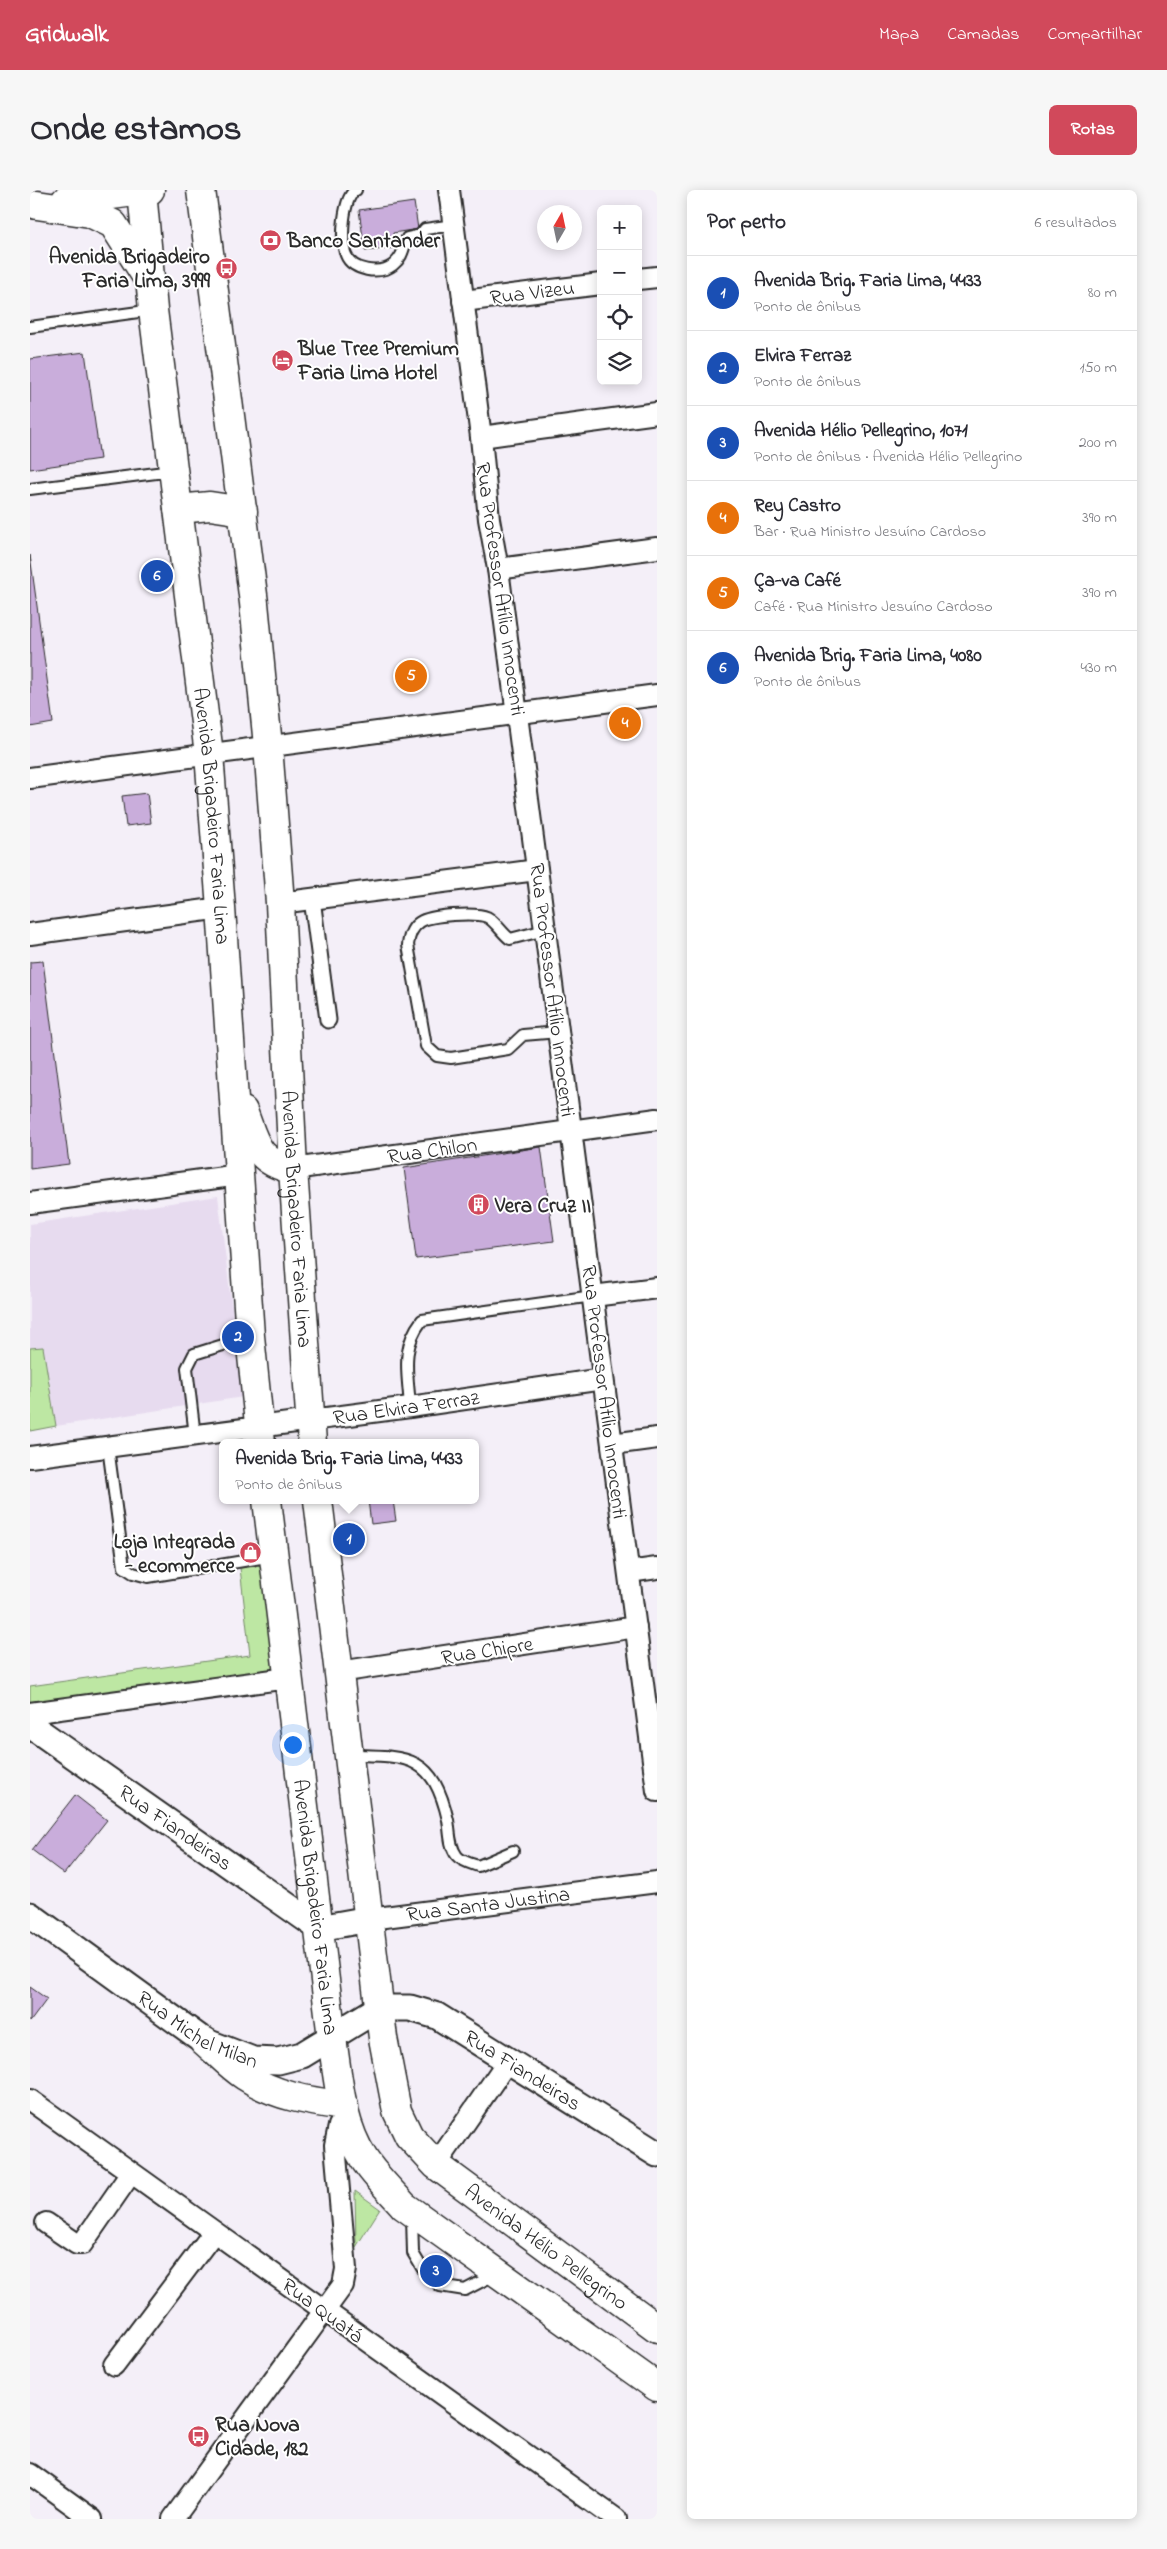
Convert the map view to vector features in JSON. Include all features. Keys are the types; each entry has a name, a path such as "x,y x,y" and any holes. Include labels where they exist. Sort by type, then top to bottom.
{"main road":[{"name":"Avenida Brigadeiro Faria Lima","path":"145,190 153,310 209,754 250,1336 260,1435"},
{"path":"34,205 145,190"},
{"name":"Avenida Brigadeiro Faria Lima","path":"201,190 254,603 268,746 280,903 293,1169 311,1432"},
{"path":"34,205 90,213 113,224 150,282"},
{"path":"178,510 210,506 243,512"},
{"path":"233,1089 258,1150 273,1163 293,1169"},
{"name":"Avenida Brigadeiro Faria Lima","path":"267,1504 332,2038 344,2111 363,2158 408,2208"},
{"path":"318,1504 388,2071 397,2112 409,2136 436,2166"},
{"path":"204,2041 244,2076 274,2092 344,2111"},
{"name":"Avenida Hélio Pellegrino","path":"436,2166 657,2328"},
{"path":"408,2208 657,2387"}],"street":[{"name":"Rua Professor Atílio Innocenti","path":"449,190 481,437 489,519 498,568 657,1791"},
{"path":"642,279 657,277"},
{"name":"Rua Vizeu","path":"464,301 597,284"},
{"path":"481,437 657,413"},
{"path":"498,568 657,548"},
{"path":"30,778 657,695"},
{"path":"280,903 537,870"},
{"path":"312,899 328,1020"},
{"path":"30,934 221,908"},
{"name":"Rua Chilon","path":"293,1169 657,1119"},
{"path":"30,1203 239,1175"},
{"path":"593,1296 657,1288"},
{"name":"Rua Elvira Ferraz","path":"30,1457 195,1436 311,1432 410,1408 603,1379"},
{"path":"612,1444 657,1438"},
{"path":"628,1572 657,1568"},
{"name":"Rua Chipre","path":"339,1672 636,1627"},
{"path":"30,1713 288,1678"},
{"name":"Rua Fiandeiras","path":"30,1725 320,1928"},
{"name":"Rua Santa Justina","path":"320,1928 369,1919 657,1882"},
{"name":"Rua Michel Milan","path":"30,1915 204,2041 252,2060 278,2061 302,2055 379,2008"},
{"name":"Rua Fiandeiras","path":"379,2008 410,2008 437,2016 509,2059 657,2154"},
{"path":"436,2166 509,2059"},
{"name":"Rua Quatá","path":"30,2100 616,2519"},
{"path":"173,2519 343,2285 346,2275 334,2146 344,2111"},
{"path":"46,2223 77,2244 82,2244 131,2172"},
{"path":"114,2365 214,2232"},
{"path":"30,2474 92,2519"}],"lane":[{"path":"356,190 352,192 346,202 345,254 352,264 360,268 377,269 392,266 403,253 407,238 420,235 425,229 454,225"},
{"path":"30,327 153,310"},
{"path":"30,489 173,471"},
{"path":"545,930 510,939 487,917 453,915 424,919 418,923 409,936 408,945 426,1046 437,1056 451,1058 481,1055 508,1049 522,1035 559,1032"},
{"path":"410,1408 406,1357 411,1335 422,1320 593,1296"},
{"path":"195,1436 187,1368 194,1354 250,1336"},
{"path":"108,1447 124,1567 133,1574 148,1577 273,1556"},
{"path":"349,1755 392,1756 416,1763 431,1774 448,1819 452,1847 458,1858 478,1866 513,1851"},
{"path":"408,2208 413,2253 422,2268 440,2286 465,2290 499,2272"}],"shaded area":[{"path":"218,1196 243,1397 56,1426 43,1347 30,1348 30,1224"}],"green space":[{"path":"43,1347 56,1426 30,1431 30,1348"},
{"path":"265,1565 279,1671 30,1706 30,1686 250,1655 240,1568"},
{"path":"355,2191 380,2209 356,2247"}],"building":[{"path":"414,202 418,229 393,233 395,248 365,251 359,210"},
{"path":"85,352 100,459 30,469 30,359"},
{"path":"30,555 53,723 30,727"},
{"path":"147,793 151,823 126,826 122,796"},
{"path":"43,961 69,1164 30,1169 30,962"},
{"name":"Vera Cruz II","path":"541,1147 554,1241 416,1259 404,1168"},
{"path":"368,1504 394,1504 396,1521 371,1524"},
{"path":"75,1795 107,1820 64,1874 32,1850"},
{"path":"30,1987 47,1999 30,2022"}],"place":[{"name":"Banco Santander","path":"271,240"},
{"name":"Avenida Brigadeiro Faria Lima, 3999","path":"226,268"},
{"name":"Blue Tree Premium Faria Lima Hotel","path":"282,360"},
{"name":"Avenida Brig. Faria Lima, 4080","path":"157,576"},
{"name":"Ça-va Café","path":"411,676"},
{"name":"Rey Castro","path":"625,723"},
{"name":"Vera Cruz II","path":"479,1205"},
{"name":"Elvira Ferraz","path":"238,1337"},
{"name":"Avenida Brig. Faria Lima, 4433","path":"349,1539"},
{"name":"Loja Integrada - ecommerce","path":"251,1553"},
{"name":"Avenida Hélio Pellegrino, 1071","path":"436,2271"},
{"name":"Rua Nova Cidade, 182","path":"199,2436"}]}
